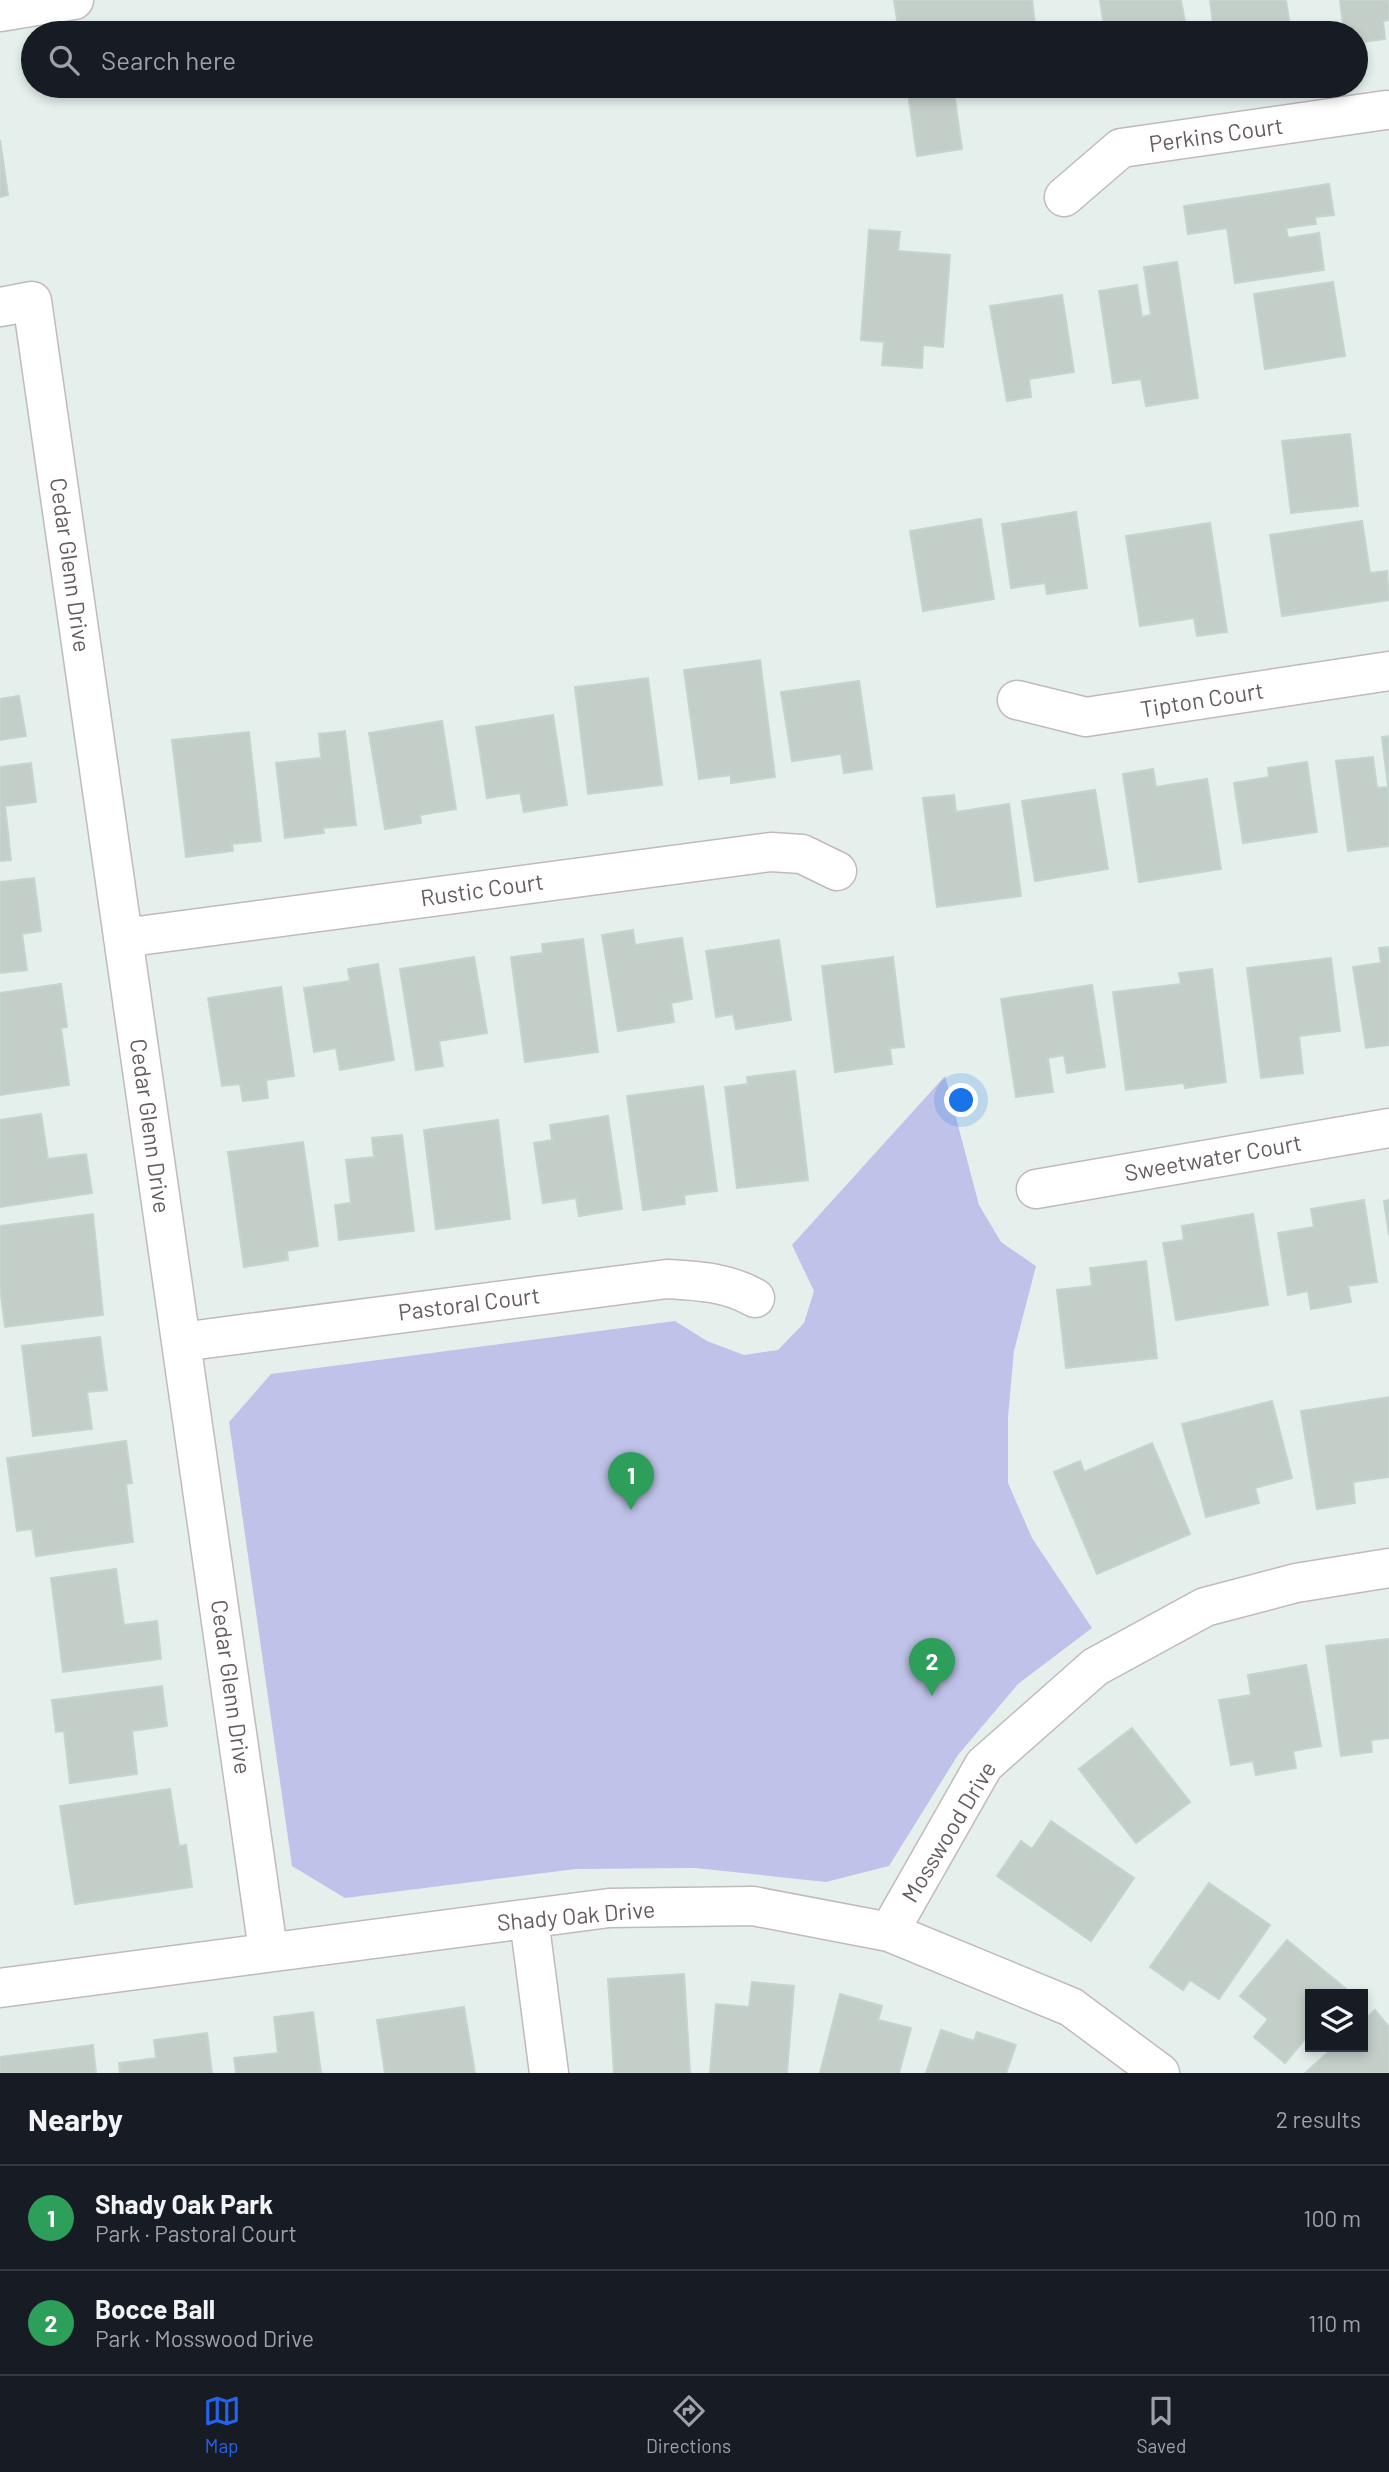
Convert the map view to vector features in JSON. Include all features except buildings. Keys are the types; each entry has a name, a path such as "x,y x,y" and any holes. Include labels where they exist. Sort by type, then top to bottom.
{"street":[{"path":"0,12 75,0"},
{"name":"Perkins Court","path":"1064,197 1121,148 1388,116"},
{"name":"Cedar Glenn Drive","path":"16,304 123,938 268,1950"},
{"name":"Tipton Court","path":"1017,700 1086,717 1389,671"},
{"name":"Rustic Court","path":"123,938 771,852 802,854 837,871"},
{"name":"Sweetwater Court","path":"1036,1189 1389,1128"},
{"name":"Pastoral Court","path":"181,1342 667,1279 706,1281 737,1288 755,1298"},
{"name":"Mosswood Drive","path":"889,1932 984,1765 1095,1667 1205,1607 1297,1583 1389,1568"},
{"name":"Shady Oak Drive","path":"0,1988 268,1950 609,1908 753,1906 889,1932 1071,2007 1160,2073"},
{"path":"529,1919 549,2073"}],"shaded area":[{"path":"945,1076 979,1205 1001,1242 1036,1266 1014,1351 1008,1417 1008,1483 1032,1538 1092,1628 1018,1684 958,1755 889,1866 826,1882 695,1868 576,1869 345,1898 292,1866 229,1422 271,1374 675,1321 707,1341 744,1355 778,1350 804,1323 814,1291 792,1245"}],"place":[{"name":"Shady Oak Park","path":"631,1510"},
{"name":"Bocce Ball","path":"932,1696"}]}
